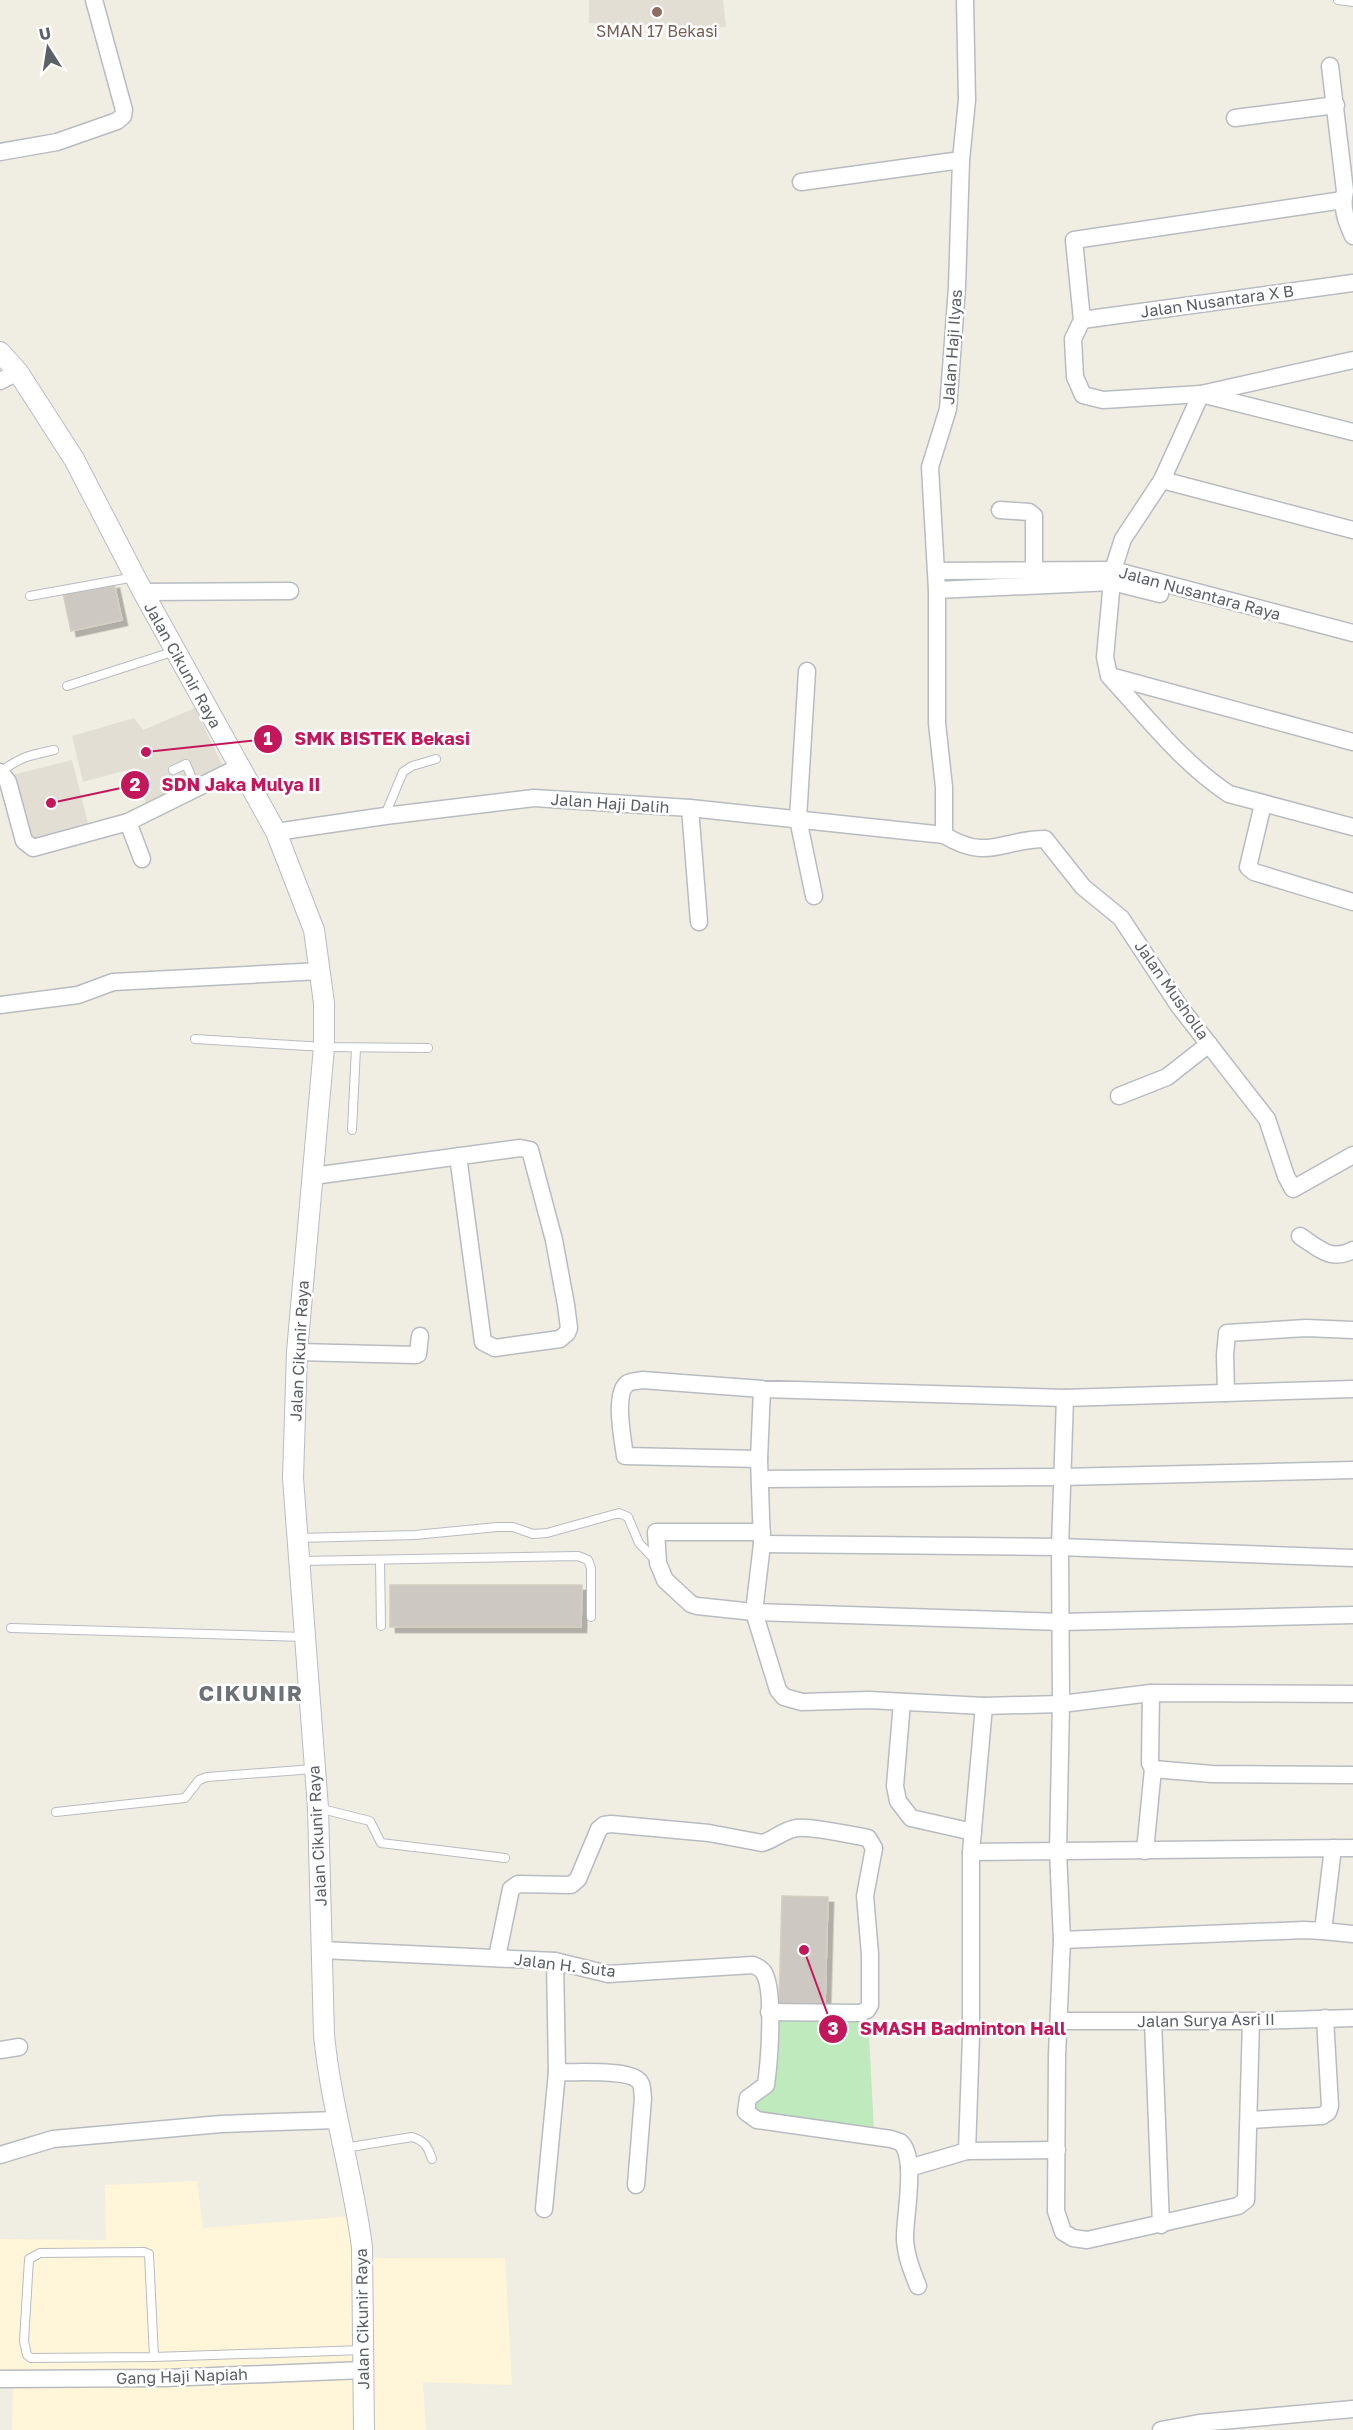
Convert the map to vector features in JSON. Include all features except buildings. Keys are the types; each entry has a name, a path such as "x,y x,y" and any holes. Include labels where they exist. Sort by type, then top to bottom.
{"street":[{"path":"0,152 57,142 117,121 123,116 124,110 94,0"},
{"name":"Jalan Haji Ilyas","path":"944,835 944,787 937,723 937,591 930,468 948,409 967,100 965,0"},
{"path":"1330,66 1345,191 1343,200 1345,217 1353,236"},
{"path":"1235,118 1336,105"},
{"path":"801,182 962,160"},
{"path":"1343,200 1074,240 1082,320 1073,339 1075,377 1083,395 1102,400 1201,394 1353,360"},
{"name":"Jalan Nusantara X B","path":"1082,320 1353,283"},
{"name":"Jalan Cikunir Raya","path":"0,352 18,372 74,459 139,585 276,832 314,930 324,1003 324,1047 297,1352 293,1478 318,1808 324,2035 337,2120 362,2247 364,2430"},
{"path":"0,381 18,372"},
{"path":"1201,394 1353,432"},
{"path":"1201,394 1162,480 1123,539 1112,576 1105,657 1109,676 1187,761 1228,794 1353,827"},
{"path":"1162,480 1353,530"},
{"path":"1000,510 1029,512 1034,516 1034,570"},
{"name":"Jalan Nusantara Raya","path":"936,572 1034,570 1112,576 1353,633"},
{"name":"Jalan Nusantara Raya","path":"937,591 1112,576 1353,644"},
{"path":"139,585 290,591"},
{"path":"807,671 798,819 814,896"},
{"path":"1109,676 1353,742"},
{"path":"0,772 8,782 24,841 33,848 128,822 239,767"},
{"name":"Jalan Haji Dalih","path":"276,832 534,798 690,808 944,835"},
{"path":"1263,804 1248,867 1254,872 1353,902"},
{"path":"690,808 699,922"},
{"path":"128,822 142,859"},
{"name":"Jalan Musholla","path":"944,835 962,846 981,849 1045,839 1083,887 1122,918 1179,1006 1267,1119 1286,1176 1293,1189 1353,1155"},
{"path":"0,1005 78,995 113,982 320,971"},
{"path":"1119,1096 1167,1077 1209,1044"},
{"path":"313,1176 458,1156 525,1148 532,1153 554,1240 569,1328 560,1339 495,1348 483,1342 458,1156"},
{"path":"1300,1236 1322,1252 1335,1256 1353,1250"},
{"path":"1226,1393 1227,1332 1306,1328 1353,1330"},
{"path":"297,1352 416,1355 420,1336"},
{"path":"759,1459 625,1456 620,1402 622,1390 628,1383 642,1380 762,1389 1065,1398 1353,1389"},
{"path":"762,1389 759,1459 762,1538 753,1612 778,1690 784,1697 802,1702 840,1700 984,1706 1061,1704 1151,1693 1353,1694"},
{"path":"1065,1398 1060,1547 1061,1704 1058,1852 1062,1940 1057,2055 1056,2211 1063,2232 1073,2238 1087,2240 1242,2205 1246,2200 1251,2021"},
{"path":"761,1479 1061,1477 1353,1470"},
{"path":"1353,1558 762,1538 656,1532 658,1563 665,1580 691,1604 753,1612 1061,1622 1353,1615"},
{"path":"1145,1851 1153,1769 1150,1763 1151,1693"},
{"path":"902,1702 895,1786 898,1801 910,1818 973,1832"},
{"path":"967,2151 971,2037 971,1852 984,1706"},
{"path":"1153,1769 1212,1774 1353,1775"},
{"path":"497,1957 511,1890 518,1884 571,1885 578,1879 599,1830 604,1825 709,1833 762,1843 778,1834 799,1828 868,1838 874,1848 865,1896 870,1954 870,2005 867,2010 860,2013 769,2012 769,2063 766,2085 748,2098 746,2112 756,2120 891,2139 900,2143 907,2154 909,2168 905,2240 907,2257 918,2286"},
{"path":"1323,1931 1333,1848"},
{"path":"971,1852 1353,1848"},
{"path":"1062,1940 1304,1930 1353,1934"},
{"name":"Jalan H. Suta","path":"322,1950 555,1961 608,1974 753,1965 764,1971 770,1990 769,2012"},
{"path":"544,2209 557,2072 555,1961"},
{"path":"1249,2120 1322,2115 1328,2112 1325,2018"},
{"name":"Jalan Surya Asri II","path":"1060,2020 1251,2021 1353,2018"},
{"path":"1153,2021 1161,2225"},
{"path":"0,2050 19,2047"},
{"path":"557,2072 626,2074 637,2078 642,2084 636,2185"},
{"path":"0,2154 53,2139 221,2124 337,2120"},
{"path":"909,2168 967,2151 1057,2150"},
{"name":"Gang Haji Napiah","path":"0,2379 165,2378 364,2370"},
{"path":"1161,2430 1353,2409"}],"lane":[{"path":"1338,0 1353,2"},
{"path":"30,596 139,585"},
{"path":"67,686 176,651"},
{"path":"0,772 23,756 54,750"},
{"path":"385,816 403,772 412,766 436,759"},
{"path":"172,770 186,764 196,788"},
{"path":"195,1039 324,1047 428,1048"},
{"path":"352,1130 356,1048"},
{"path":"298,1538 415,1535 497,1527 513,1527 533,1534 547,1533 619,1512 628,1517 639,1543 658,1563"},
{"path":"299,1561 578,1556 588,1560 591,1568 591,1617"},
{"path":"380,1561 381,1626"},
{"path":"11,1628 304,1637"},
{"path":"56,1812 185,1798 199,1780 207,1777 314,1769"},
{"path":"318,1808 370,1821 381,1843 505,1858"},
{"path":"343,2148 412,2137 427,2145 432,2159"},
{"path":"154,2357 151,2259 147,2253 40,2253 29,2259 27,2262 24,2341 27,2355 38,2359 154,2357 364,2349"}],"shaded area":[{"name":"SMAN 17 Bekasi","path":"589,0 723,0 726,27 589,23"},
{"path":"195,708 224,769 147,806 135,768 83,782 72,736 134,718 143,730"},
{"path":"72,760 90,831 30,846 12,775"},
{"path":"197,2181 203,2228 355,2216 357,2258 505,2258 512,2385 423,2382 426,2430 12,2430 13,2372 0,2372 0,2239 106,2240 105,2185"}],"green space":[{"path":"777,2018 868,2018 874,2130 756,2114 755,2099"}],"place":[{"name":"SMAN 17 Bekasi","path":"657,12"},
{"name":"SMK BISTEK Bekasi","path":"146,752"},
{"name":"SDN Jaka Mulya II","path":"51,803"},
{"name":"SMASH Badminton Hall","path":"804,1950"}],"district":[{"name":"CIKUNIR","path":"251,1692"}]}
